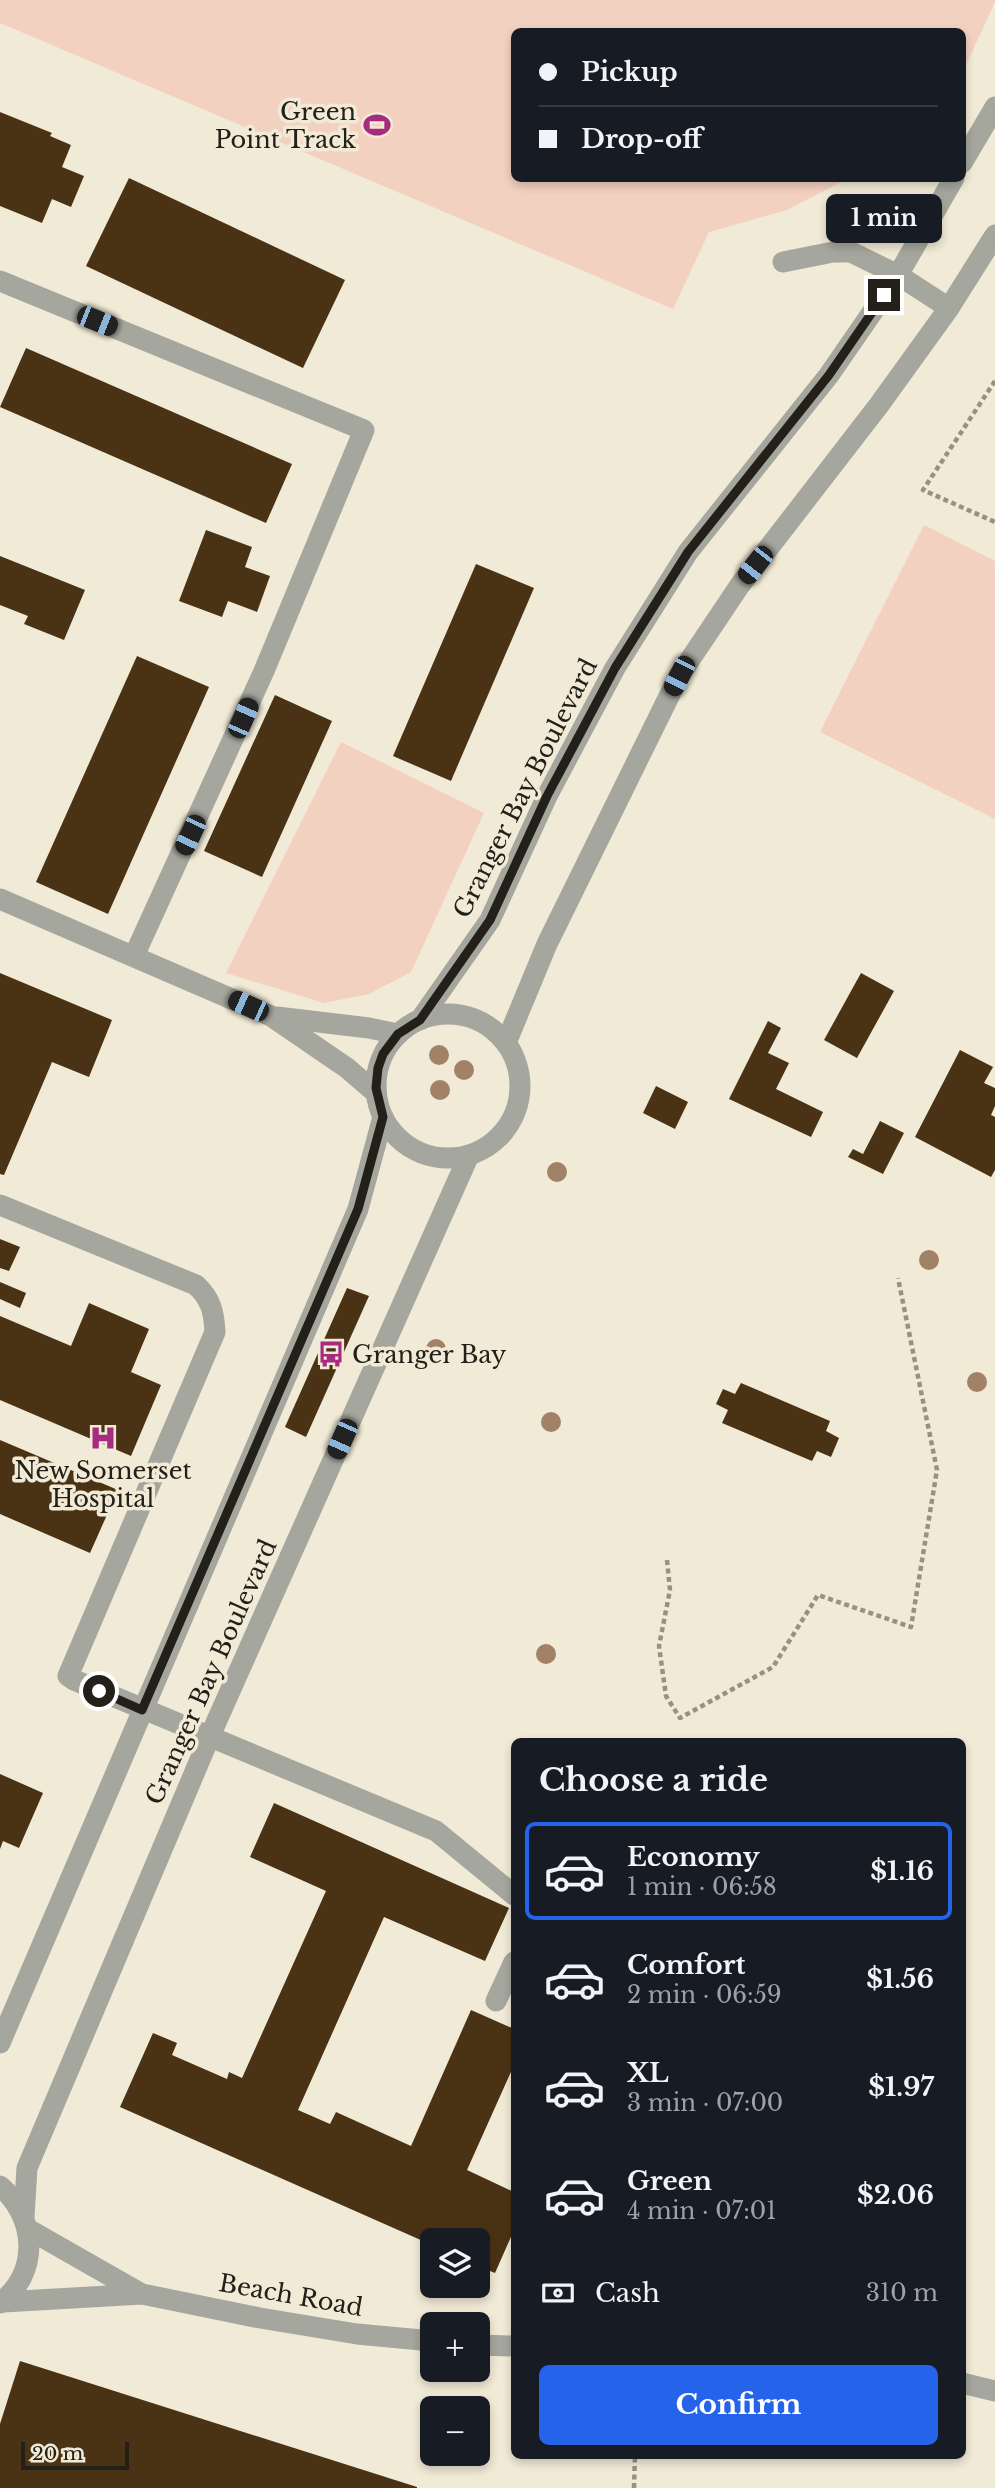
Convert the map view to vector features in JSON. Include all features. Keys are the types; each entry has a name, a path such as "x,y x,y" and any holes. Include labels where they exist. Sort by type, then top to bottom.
{"street":[{"path":"966,156 995,107"},
{"name":"Granger Bay Boulevard","path":"420,1020 490,920 559,772 615,668 688,552 829,375 898,275 952,182"},
{"path":"506,1043 547,944 679,676 740,585 879,405 949,308 995,236"},
{"path":"783,262 851,251 898,275 949,308"},
{"path":"0,281 364,430 264,671 134,956"},
{"path":"0,899 271,1016 347,1068 376,1093"},
{"path":"441,1014 464,1016 485,1024 506,1043 514,1056 520,1081 516,1109 502,1133 487,1146 469,1155 443,1158 416,1151 399,1139 383,1117 376,1093 376,1078 381,1059 398,1034 420,1020 441,1014"},
{"path":"271,1016 398,1034"},
{"name":"Granger Bay Boulevard","path":"0,2043 358,1209 383,1117"},
{"name":"Granger Bay Boulevard","path":"1,2302 16,2286 26,2269 30,2248 26,2222 27,2168 210,1736 469,1155"},
{"path":"0,1205 196,1285 206,1294 212,1306 215,1332 68,1676 142,1710 436,1831 511,1893"},
{"path":"496,2001 511,1968"},
{"path":"0,2186 15,2200 26,2222"},
{"name":"Beach Road","path":"26,2222 142,2294"},
{"name":"Beach Road","path":"1,2302 142,2294 315,2327 420,2340"},
{"path":"490,2345 511,2346"},
{"path":"966,2384 995,2391"}],"path":[{"path":"995,381 923,490 995,522"},
{"path":"667,1560 670,1590 659,1646 666,1696 680,1718 774,1667 818,1595 911,1627 937,1470 898,1278"},
{"path":"634,2488 635,2459"}],"shaded area":[{"name":"Green Point Track","path":"0,0 995,0 966,65 966,28 511,28 511,182 841,182 787,210 709,232 673,309 0,23"},
{"path":"924,525 995,561 995,819 820,732"},
{"path":"341,742 484,813 411,972 369,994 324,1003 226,973"}],"building":[{"path":"0,112 52,133 50,136 71,145 62,167 84,176 71,207 52,199 42,223 0,206"},
{"path":"129,178 345,280 303,368 86,266"},
{"path":"26,348 292,464 266,523 0,407"},
{"path":"206,530 252,547 245,567 270,576 257,612 228,601 222,617 179,601"},
{"path":"0,556 85,590 64,640 24,624 28,616 0,605"},
{"path":"476,564 534,588 451,781 393,756"},
{"path":"137,656 209,687 108,914 36,882"},
{"path":"275,695 332,721 262,877 204,851"},
{"path":"0,973 112,1020 89,1077 52,1062 4,1175 0,1174"},
{"path":"861,973 894,991 857,1058 824,1040"},
{"path":"768,1021 781,1028 768,1053 789,1063 776,1089 823,1112 811,1137 729,1099"},
{"path":"960,1050 993,1067 984,1083 995,1088 995,1106 991,1115 995,1117 995,1170 991,1177 915,1137"},
{"path":"656,1086 688,1102 675,1129 643,1113"},
{"path":"880,1121 904,1133 883,1174 848,1157 853,1149 863,1154"},
{"path":"0,1239 20,1247 9,1271 0,1268"},
{"path":"0,1282 26,1293 20,1308 0,1299"},
{"path":"347,1288 369,1296 306,1437 285,1427"},
{"path":"89,1303 149,1329 131,1372 161,1385 131,1456 0,1400 0,1316 71,1346"},
{"path":"741,1383 830,1421 826,1431 839,1438 831,1457 817,1451 812,1461 722,1423 728,1410 716,1404 723,1389 735,1394"},
{"path":"0,1440 118,1490 90,1553 0,1514"},
{"path":"0,1774 43,1793 19,1848 3,1841 0,1849"},
{"path":"274,1803 509,1908 485,1961 384,1917 298,2110 330,2124 336,2112 411,2146 471,2010 511,2028 511,2072 467,2170 511,2191 511,2237 495,2273 490,2271 490,2228 420,2228 420,2240 120,2107 153,2033 177,2043 172,2055 227,2079 229,2072 242,2078 326,1891 250,1857"},
{"path":"20,2361 417,2488 0,2488 0,2424"}],"place":[{"name":"Green Point Track","path":"377,125"},
{"name":"Granger Bay","path":"331,1354"},
{"name":"New Somerset Hospital","path":"103,1438"}],"route":[{"path":"99,1691 142,1710 358,1209 383,1117 376,1088 383,1054 398,1034 420,1020 490,920 547,796 615,668 688,552 829,375 884,295"}]}
